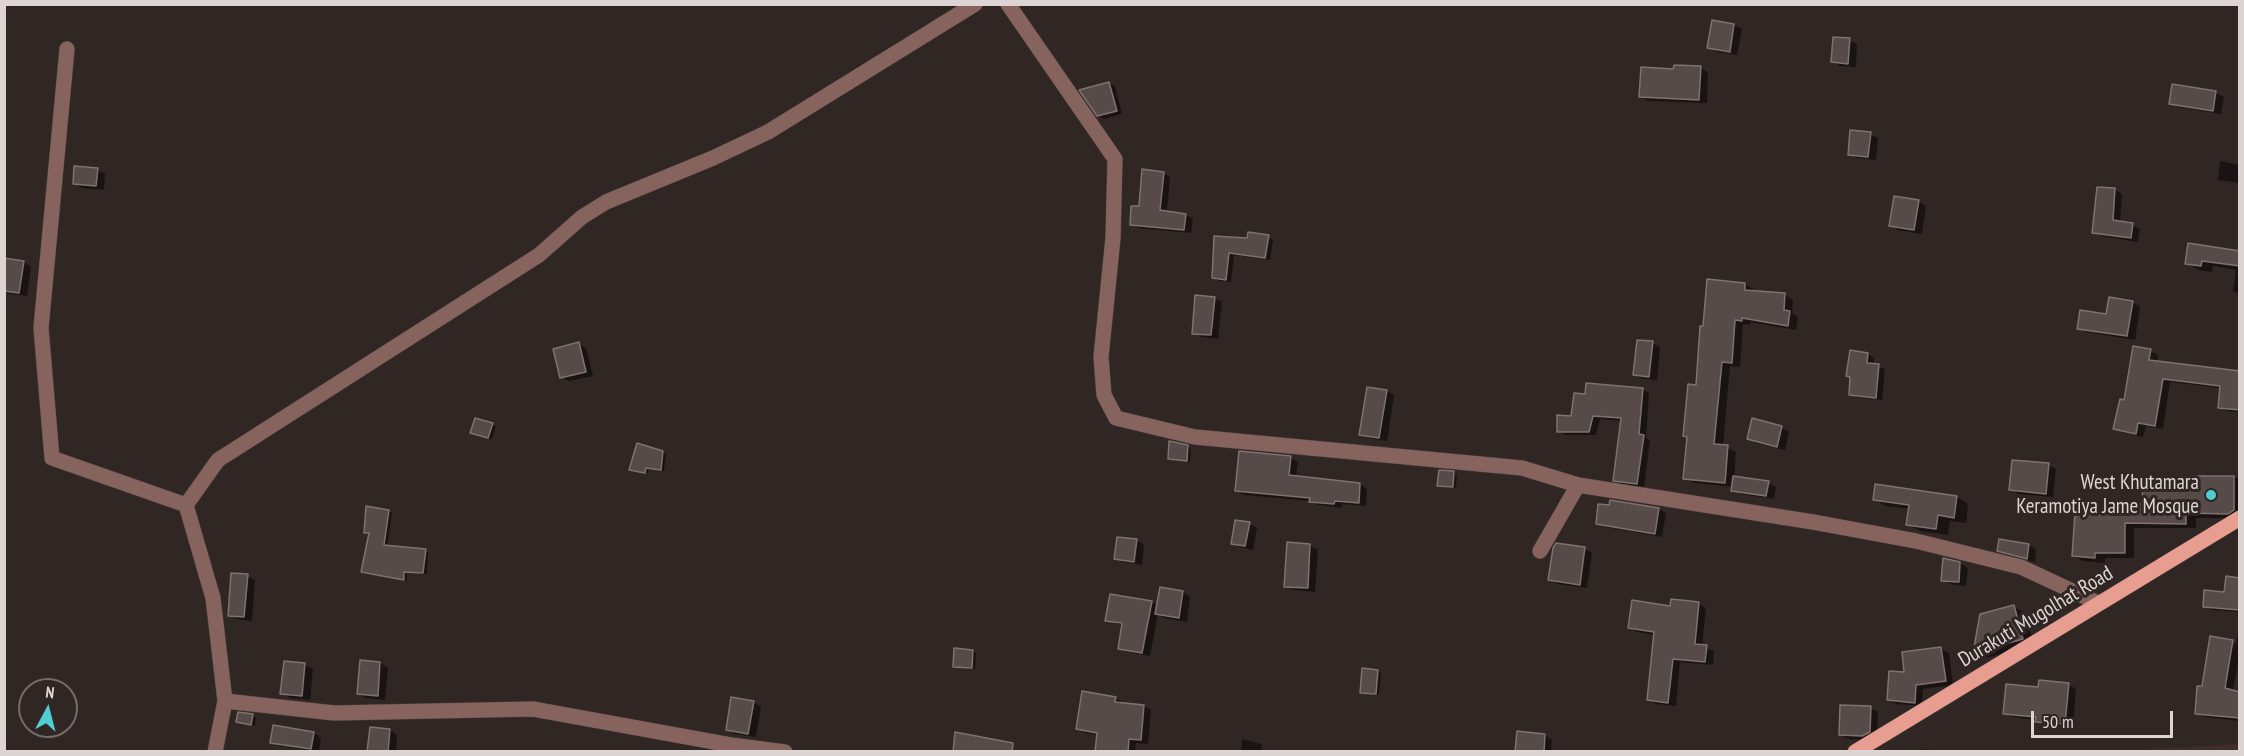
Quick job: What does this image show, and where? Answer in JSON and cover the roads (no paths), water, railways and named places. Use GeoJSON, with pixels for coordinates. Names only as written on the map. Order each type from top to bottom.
{"type":"FeatureCollection","features":[{"type":"Feature","properties":{"kind":"main road","name":"Durakuti Mugolhat Road"},"geometry":{"type":"LineString","coordinates":[[1856,752],[2240,518]]}},
{"type":"Feature","properties":{"kind":"street"},"geometry":{"type":"LineString","coordinates":[[186,505],[218,460],[539,255],[582,217],[598,207],[714,158],[768,132],[975,4]]}},
{"type":"Feature","properties":{"kind":"street"},"geometry":{"type":"LineString","coordinates":[[1008,4],[1115,159],[1113,238],[1101,357],[1104,395],[1116,418],[1195,437],[1522,468],[1578,485],[1813,522],[1916,541],[2021,567],[2098,603]]}},
{"type":"Feature","properties":{"kind":"street"},"geometry":{"type":"LineString","coordinates":[[67,49],[40,328],[52,458],[186,505]]}},
{"type":"Feature","properties":{"kind":"street"},"geometry":{"type":"LineString","coordinates":[[1540,551],[1578,485]]}},
{"type":"Feature","properties":{"kind":"street"},"geometry":{"type":"LineString","coordinates":[[186,505],[213,598],[225,701],[215,752]]}},
{"type":"Feature","properties":{"kind":"street"},"geometry":{"type":"LineString","coordinates":[[225,701],[334,713],[533,709],[731,745],[785,752]]}},
{"type":"Feature","properties":{"kind":"place","name":"West Khutamara Keramotiya Jame Mosque"},"geometry":{"type":"Point","coordinates":[2211,495]}}]}
